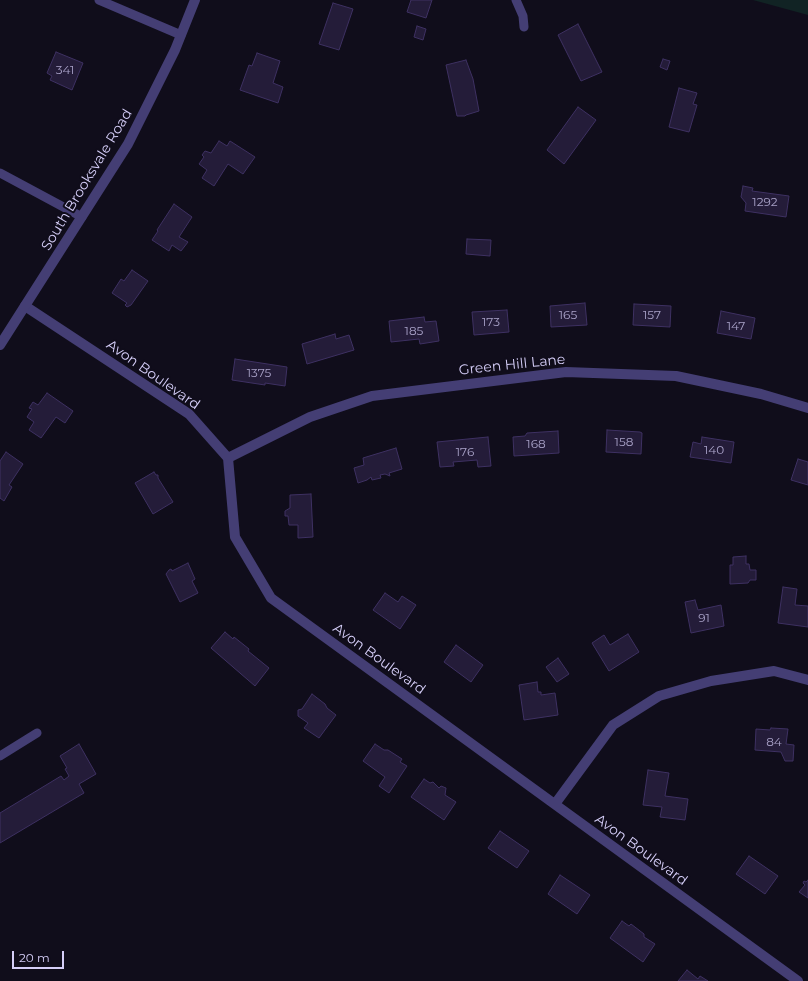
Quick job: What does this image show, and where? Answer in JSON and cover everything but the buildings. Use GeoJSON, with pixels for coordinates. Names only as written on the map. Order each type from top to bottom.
{"type":"FeatureCollection","features":[{"type":"Feature","properties":{"kind":"street","name":"South Brooksvale Road"},"geometry":{"type":"LineString","coordinates":[[0,345],[128,144],[175,50],[195,0]]}},
{"type":"Feature","properties":{"kind":"street","name":"Avon Boulevard"},"geometry":{"type":"LineString","coordinates":[[26,306],[189,414],[228,458],[235,537],[271,598],[798,981]]}},
{"type":"Feature","properties":{"kind":"street","name":"Green Hill Lane"},"geometry":{"type":"LineString","coordinates":[[228,458],[310,417],[372,396],[566,372],[676,376],[761,394],[808,408]]}},
{"type":"Feature","properties":{"kind":"street"},"geometry":{"type":"LineString","coordinates":[[555,804],[613,725],[660,696],[711,681],[774,671],[808,680]]}},
{"type":"Feature","properties":{"kind":"lane"},"geometry":{"type":"LineString","coordinates":[[98,0],[181,35]]}},
{"type":"Feature","properties":{"kind":"lane"},"geometry":{"type":"LineString","coordinates":[[516,0],[523,16],[524,27]]}},
{"type":"Feature","properties":{"kind":"lane"},"geometry":{"type":"LineString","coordinates":[[0,173],[82,218]]}},
{"type":"Feature","properties":{"kind":"lane"},"geometry":{"type":"LineString","coordinates":[[0,756],[37,733]]}},
{"type":"Feature","properties":{"kind":"shaded area"},"geometry":{"type":"Polygon","coordinates":[[[753,0],[808,0],[808,15],[753,0]]]}}]}
